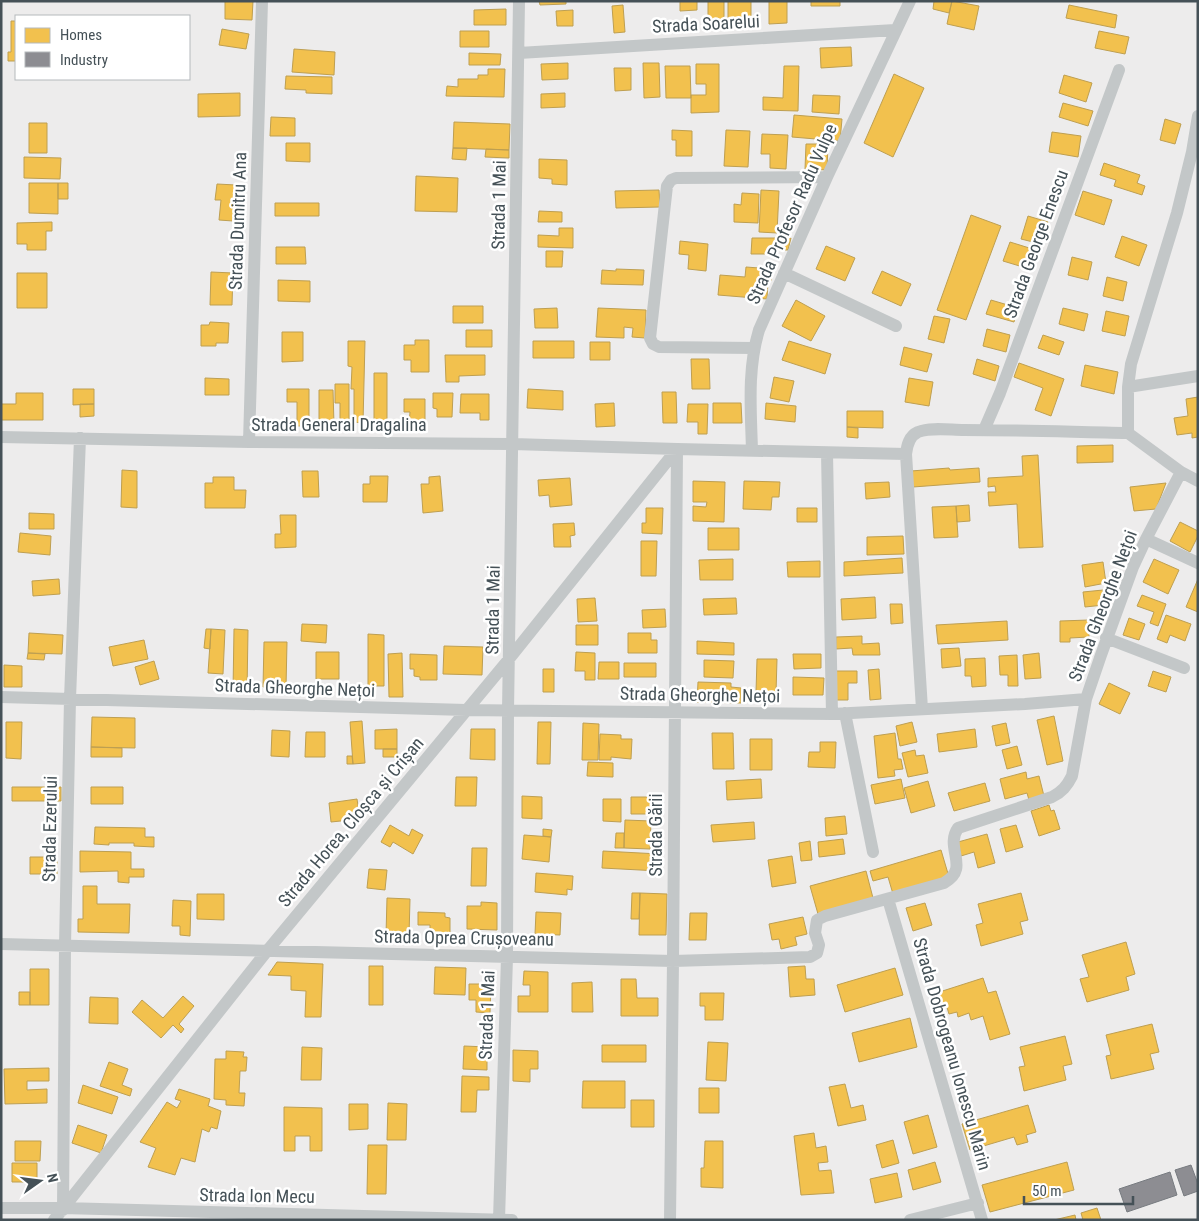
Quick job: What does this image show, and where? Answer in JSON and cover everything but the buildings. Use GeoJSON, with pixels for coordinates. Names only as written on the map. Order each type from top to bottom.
{"type":"FeatureCollection","features":[{"type":"Feature","properties":{"kind":"street","name":"Strada Dumitru Ana"},"geometry":{"type":"LineString","coordinates":[[249,442],[262,1]]}},
{"type":"Feature","properties":{"kind":"street","name":"Strada 1 Mai"},"geometry":{"type":"LineString","coordinates":[[499,1220],[507,957],[508,710],[519,1]]}},
{"type":"Feature","properties":{"kind":"street","name":"Strada Profesor Radu Vulpe"},"geometry":{"type":"LineString","coordinates":[[752,451],[751,370],[753,348],[758,330],[827,177],[910,1]]}},
{"type":"Feature","properties":{"kind":"street","name":"Strada Soarelui"},"geometry":{"type":"LineString","coordinates":[[519,52],[895,30]]}},
{"type":"Feature","properties":{"kind":"street","name":"Strada George Enescu"},"geometry":{"type":"LineString","coordinates":[[984,430],[1000,393],[1119,70]]}},
{"type":"Feature","properties":{"kind":"street"},"geometry":{"type":"LineString","coordinates":[[1128,433],[1128,386],[1131,364],[1177,213],[1192,152],[1198,116]]}},
{"type":"Feature","properties":{"kind":"street"},"geometry":{"type":"LineString","coordinates":[[753,348],[659,347],[653,344],[650,338],[668,186],[671,180],[676,178],[827,177]]}},
{"type":"Feature","properties":{"kind":"street"},"geometry":{"type":"LineString","coordinates":[[784,273],[896,326]]}},
{"type":"Feature","properties":{"kind":"street"},"geometry":{"type":"LineString","coordinates":[[1128,386],[1198,376]]}},
{"type":"Feature","properties":{"kind":"street"},"geometry":{"type":"LineString","coordinates":[[922,709],[906,454],[907,444],[918,432],[927,430],[984,430],[1128,433],[1181,472],[1198,481]]}},
{"type":"Feature","properties":{"kind":"street","name":"Strada General Dragalina"},"geometry":{"type":"LineString","coordinates":[[1,437],[249,442],[513,444],[677,449]]}},
{"type":"Feature","properties":{"kind":"street","name":"Strada Ezerului"},"geometry":{"type":"LineString","coordinates":[[63,1214],[65,946],[70,699],[80,438]]}},
{"type":"Feature","properties":{"kind":"street"},"geometry":{"type":"LineString","coordinates":[[677,449],[906,454]]}},
{"type":"Feature","properties":{"kind":"street","name":"Strada Horea, Cloșca și Crișan"},"geometry":{"type":"LineString","coordinates":[[54,1220],[63,1214],[267,951],[509,659],[677,449]]}},
{"type":"Feature","properties":{"kind":"street","name":"Strada Gării"},"geometry":{"type":"LineString","coordinates":[[670,1220],[677,449]]}},
{"type":"Feature","properties":{"kind":"street"},"geometry":{"type":"LineString","coordinates":[[828,453],[839,714],[873,852]]}},
{"type":"Feature","properties":{"kind":"street","name":"Strada Gheorghe Nețoi"},"geometry":{"type":"LineString","coordinates":[[1,697],[466,710],[839,714],[1086,699],[1106,638],[1146,539],[1181,472]]}},
{"type":"Feature","properties":{"kind":"street"},"geometry":{"type":"LineString","coordinates":[[1146,539],[1198,563]]}},
{"type":"Feature","properties":{"kind":"street"},"geometry":{"type":"LineString","coordinates":[[1106,638],[1184,668]]}},
{"type":"Feature","properties":{"kind":"street"},"geometry":{"type":"LineString","coordinates":[[888,899],[952,878],[957,871],[957,858],[953,842],[954,834],[958,828],[1060,793],[1072,776],[1086,699]]}},
{"type":"Feature","properties":{"kind":"street","name":"Strada Oprea Crușoveanu"},"geometry":{"type":"LineString","coordinates":[[1,944],[673,961],[810,957],[817,952],[819,945],[815,933],[816,920],[888,899]]}},
{"type":"Feature","properties":{"kind":"street","name":"Strada Dobrogeanu Ionescu Marin"},"geometry":{"type":"LineString","coordinates":[[888,899],[982,1220]]}},
{"type":"Feature","properties":{"kind":"street"},"geometry":{"type":"LineString","coordinates":[[910,1220],[978,1203]]}},
{"type":"Feature","properties":{"kind":"street","name":"Strada Ion Mecu"},"geometry":{"type":"LineString","coordinates":[[1,1208],[63,1214],[512,1220]]}}]}
